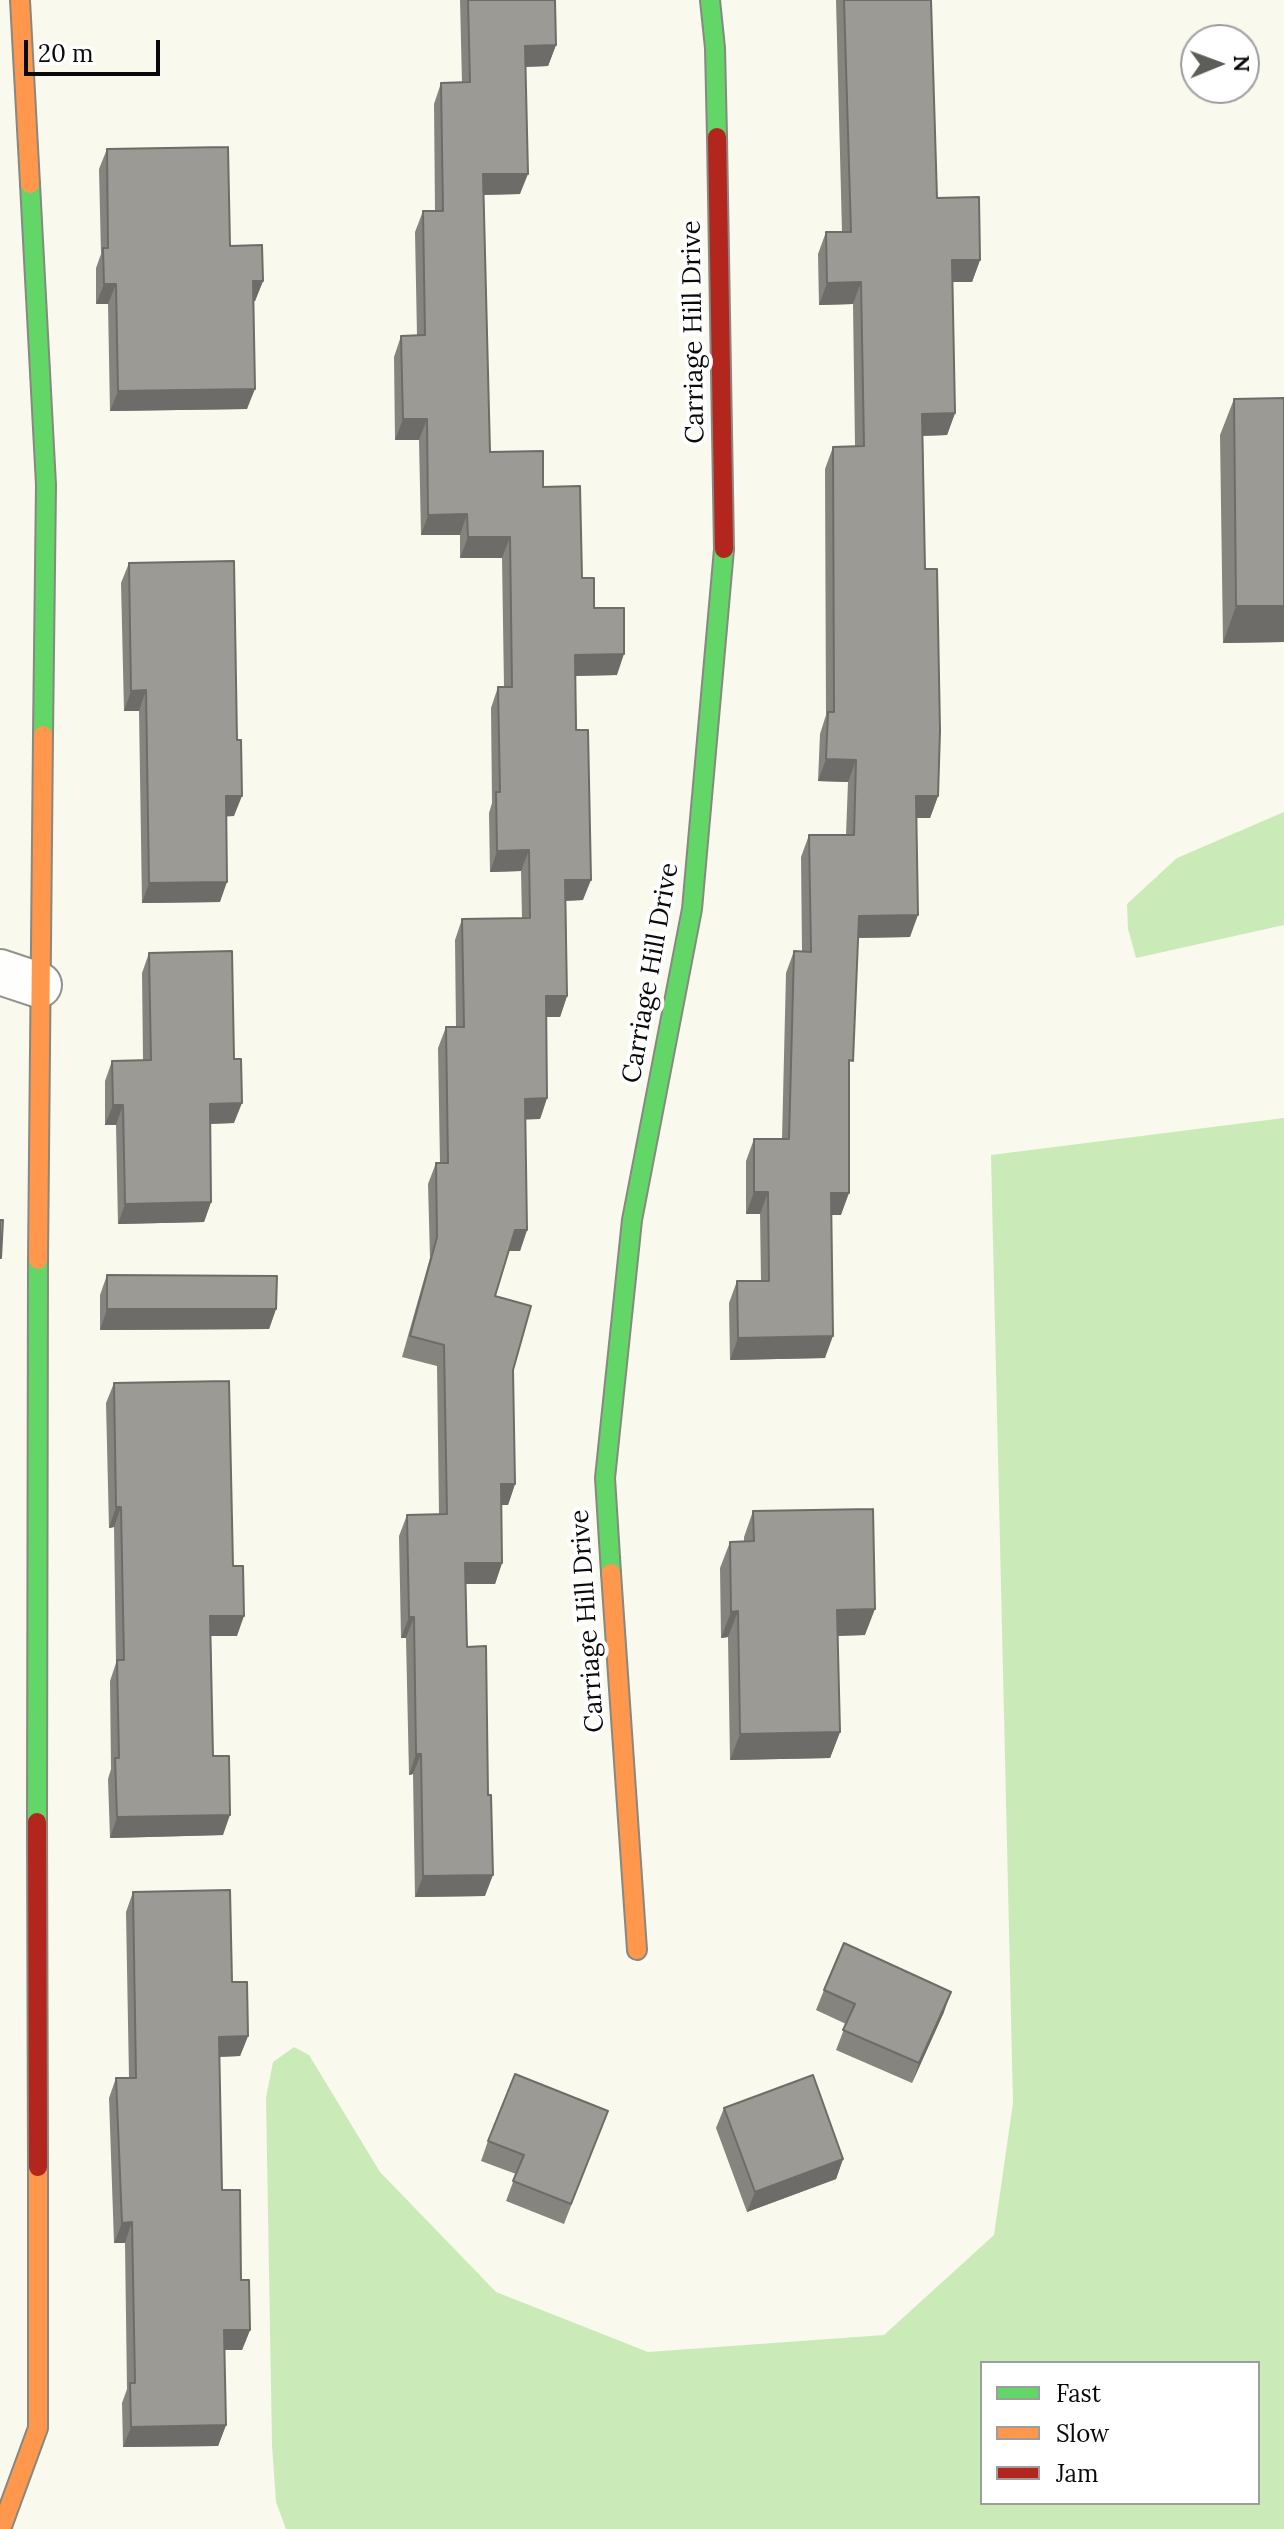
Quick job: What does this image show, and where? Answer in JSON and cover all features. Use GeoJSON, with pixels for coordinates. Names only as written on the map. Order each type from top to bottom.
{"type":"FeatureCollection","features":[{"type":"Feature","properties":{"kind":"street"},"geometry":{"type":"LineString","coordinates":[[1,2529],[38,2428],[37,1575],[20,978],[46,485],[20,0]]}},
{"type":"Feature","properties":{"kind":"street","name":"Carriage Hill Drive"},"geometry":{"type":"LineString","coordinates":[[637,1950],[605,1478],[632,1220],[692,909],[724,559],[715,48],[710,0]]}},
{"type":"Feature","properties":{"kind":"green space"},"geometry":{"type":"Polygon","coordinates":[[[1284,812],[1284,925],[1136,958],[1128,929],[1127,904],[1177,858],[1284,812]]]}},
{"type":"Feature","properties":{"kind":"green space"},"geometry":{"type":"Polygon","coordinates":[[[1284,1118],[1284,2529],[286,2529],[276,2502],[272,2445],[266,2098],[273,2062],[294,2047],[309,2055],[380,2172],[496,2292],[648,2352],[884,2335],[994,2235],[1013,2103],[991,1155],[1284,1118]]]}},
{"type":"Feature","properties":{"kind":"building"},"geometry":{"type":"Polygon","coordinates":[[[468,0],[555,0],[556,45],[525,46],[528,174],[483,174],[490,452],[543,451],[543,487],[580,486],[582,578],[594,578],[594,608],[624,608],[624,654],[575,655],[576,730],[588,730],[591,880],[565,880],[567,996],[546,996],[547,1098],[525,1099],[527,1230],[515,1230],[495,1296],[531,1306],[513,1370],[515,1484],[501,1484],[502,1563],[465,1563],[467,1647],[486,1646],[488,1795],[491,1795],[493,1875],[423,1876],[421,1754],[416,1754],[414,1617],[409,1617],[407,1515],[447,1514],[444,1345],[410,1336],[437,1237],[436,1163],[448,1163],[446,1027],[464,1027],[462,919],[530,918],[529,850],[497,851],[496,792],[500,792],[498,687],[512,687],[510,537],[468,537],[467,514],[428,515],[427,419],[403,419],[401,336],[425,335],[423,211],[443,211],[441,83],[470,82],[468,0]]]}},
{"type":"Feature","properties":{"kind":"building"},"geometry":{"type":"Polygon","coordinates":[[[844,0],[931,0],[937,198],[979,197],[980,260],[952,260],[955,413],[922,414],[925,569],[937,569],[938,796],[916,796],[918,915],[859,916],[853,1061],[849,1060],[849,1193],[831,1193],[833,1336],[738,1338],[737,1281],[769,1281],[768,1192],[754,1192],[754,1139],[789,1139],[794,951],[811,952],[809,835],[854,835],[856,760],[826,759],[828,712],[834,712],[833,447],[864,446],[861,282],[827,283],[826,232],[851,232],[844,0]]]}},
{"type":"Feature","properties":{"kind":"building"},"geometry":{"type":"Polygon","coordinates":[[[228,147],[230,246],[262,245],[263,281],[253,281],[255,389],[118,391],[116,284],[104,284],[103,248],[108,248],[107,149],[228,147]]]}},
{"type":"Feature","properties":{"kind":"building"},"geometry":{"type":"Polygon","coordinates":[[[1284,398],[1284,606],[1236,606],[1234,399],[1284,398]]]}},
{"type":"Feature","properties":{"kind":"building"},"geometry":{"type":"Polygon","coordinates":[[[234,561],[237,740],[241,740],[242,796],[226,796],[227,882],[149,883],[146,690],[131,691],[129,563],[234,561]]]}},
{"type":"Feature","properties":{"kind":"building"},"geometry":{"type":"Polygon","coordinates":[[[232,951],[234,1059],[241,1059],[242,1103],[210,1104],[211,1202],[125,1204],[123,1105],[113,1105],[112,1061],[151,1060],[149,953],[232,951]]]}},
{"type":"Feature","properties":{"kind":"building"},"geometry":{"type":"Polygon","coordinates":[[[0,1220],[3,1220],[1,1258],[0,1258],[0,1220]]]}},
{"type":"Feature","properties":{"kind":"building"},"geometry":{"type":"Polygon","coordinates":[[[107,1275],[277,1276],[276,1309],[107,1309],[107,1275]]]}},
{"type":"Feature","properties":{"kind":"building"},"geometry":{"type":"Polygon","coordinates":[[[229,1381],[233,1566],[243,1566],[244,1616],[210,1616],[213,1756],[229,1756],[230,1815],[117,1817],[117,1660],[124,1660],[121,1507],[116,1507],[114,1383],[229,1381]]]}},
{"type":"Feature","properties":{"kind":"building"},"geometry":{"type":"Polygon","coordinates":[[[873,1509],[875,1609],[837,1610],[840,1732],[740,1734],[738,1611],[731,1612],[730,1542],[754,1541],[753,1511],[873,1509]]]}},
{"type":"Feature","properties":{"kind":"building"},"geometry":{"type":"Polygon","coordinates":[[[230,1890],[232,1982],[247,1982],[248,2036],[219,2037],[222,2190],[240,2190],[241,2280],[249,2280],[250,2330],[224,2330],[226,2425],[131,2427],[130,2383],[135,2383],[132,2222],[122,2223],[116,2078],[136,2078],[133,1892],[230,1890]]]}},
{"type":"Feature","properties":{"kind":"building"},"geometry":{"type":"Polygon","coordinates":[[[844,1943],[951,1992],[919,2063],[843,2030],[855,2004],[824,1990],[844,1943]]]}},
{"type":"Feature","properties":{"kind":"building"},"geometry":{"type":"Polygon","coordinates":[[[515,2074],[608,2111],[571,2204],[513,2181],[524,2155],[488,2141],[515,2074]]]}},
{"type":"Feature","properties":{"kind":"building"},"geometry":{"type":"Polygon","coordinates":[[[813,2075],[843,2159],[755,2192],[724,2108],[813,2075]]]}},
{"type":"Feature","properties":{"kind":"traffic: fast"},"geometry":{"type":"LineString","coordinates":[[710,0],[715,48],[717,137]]}},
{"type":"Feature","properties":{"kind":"traffic: fast"},"geometry":{"type":"LineString","coordinates":[[30,184],[46,485],[43,735]]}},
{"type":"Feature","properties":{"kind":"traffic: fast"},"geometry":{"type":"LineString","coordinates":[[611,1573],[605,1478],[632,1220],[692,909],[724,549]]}},
{"type":"Feature","properties":{"kind":"traffic: fast"},"geometry":{"type":"LineString","coordinates":[[37,1822],[38,1260]]}},
{"type":"Feature","properties":{"kind":"traffic: slow"},"geometry":{"type":"LineString","coordinates":[[20,0],[30,184]]}},
{"type":"Feature","properties":{"kind":"traffic: slow"},"geometry":{"type":"LineString","coordinates":[[38,1260],[43,735]]}},
{"type":"Feature","properties":{"kind":"traffic: slow"},"geometry":{"type":"LineString","coordinates":[[611,1573],[637,1950]]}},
{"type":"Feature","properties":{"kind":"traffic: slow"},"geometry":{"type":"LineString","coordinates":[[1,2529],[38,2428],[38,2167]]}},
{"type":"Feature","properties":{"kind":"traffic: jam"},"geometry":{"type":"LineString","coordinates":[[717,137],[724,549]]}},
{"type":"Feature","properties":{"kind":"traffic: jam"},"geometry":{"type":"LineString","coordinates":[[37,1822],[38,2167]]}}]}
